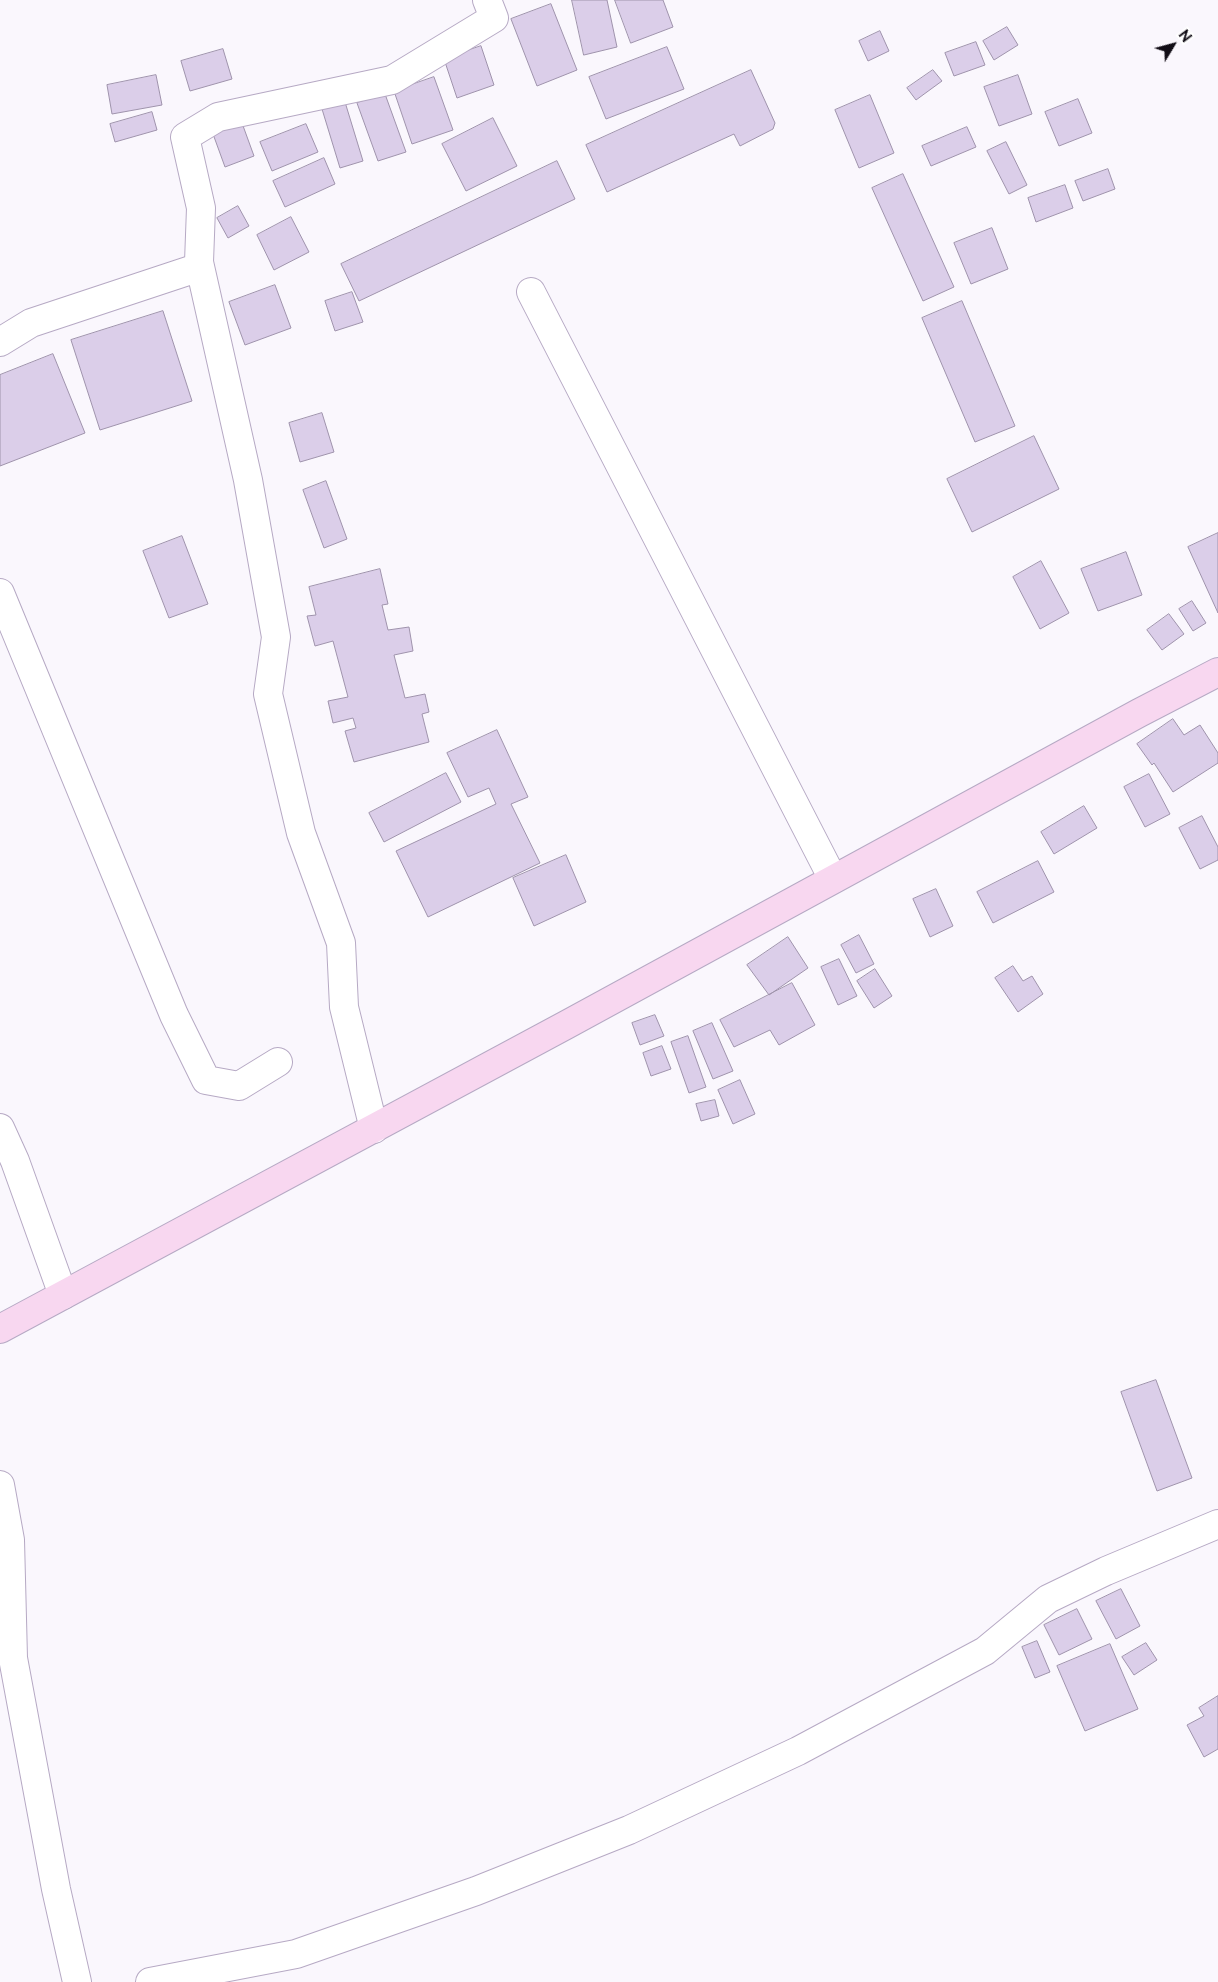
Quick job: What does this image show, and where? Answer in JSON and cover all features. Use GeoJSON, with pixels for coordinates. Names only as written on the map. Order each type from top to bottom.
{"type":"FeatureCollection","features":[{"type":"Feature","properties":{"kind":"main road"},"geometry":{"type":"LineString","coordinates":[[0,1329],[374,1129],[1139,713],[1218,672]]}},
{"type":"Feature","properties":{"kind":"street"},"geometry":{"type":"LineString","coordinates":[[374,1129],[344,1007],[341,943],[301,833],[268,694],[276,636],[248,480],[200,267],[201,208],[185,136],[218,117],[392,80],[494,18],[487,0]]}},
{"type":"Feature","properties":{"kind":"street"},"geometry":{"type":"LineString","coordinates":[[0,342],[31,323],[200,267]]}},
{"type":"Feature","properties":{"kind":"street"},"geometry":{"type":"LineString","coordinates":[[531,292],[833,880]]}},
{"type":"Feature","properties":{"kind":"street"},"geometry":{"type":"LineString","coordinates":[[0,593],[174,1015],[206,1080],[239,1086],[278,1062]]}},
{"type":"Feature","properties":{"kind":"street"},"geometry":{"type":"LineString","coordinates":[[0,1128],[15,1161],[63,1295]]}},
{"type":"Feature","properties":{"kind":"street"},"geometry":{"type":"LineString","coordinates":[[0,1484],[10,1540],[13,1658],[56,1889],[77,1982]]}},
{"type":"Feature","properties":{"kind":"street"},"geometry":{"type":"LineString","coordinates":[[150,1982],[296,1954],[476,1890],[629,1830],[798,1751],[985,1651],[1048,1599],[1106,1571],[1218,1524]]}},
{"type":"Feature","properties":{"kind":"building"},"geometry":{"type":"Polygon","coordinates":[[[572,0],[607,0],[617,47],[584,55],[572,0]]]}},
{"type":"Feature","properties":{"kind":"building"},"geometry":{"type":"Polygon","coordinates":[[[615,0],[663,0],[673,27],[631,43],[615,0]]]}},
{"type":"Feature","properties":{"kind":"building"},"geometry":{"type":"Polygon","coordinates":[[[551,4],[577,70],[537,86],[511,19],[551,4]]]}},
{"type":"Feature","properties":{"kind":"building"},"geometry":{"type":"Polygon","coordinates":[[[1007,27],[1018,45],[994,60],[983,41],[1007,27]]]}},
{"type":"Feature","properties":{"kind":"building"},"geometry":{"type":"Polygon","coordinates":[[[880,31],[889,51],[868,61],[859,41],[880,31]]]}},
{"type":"Feature","properties":{"kind":"building"},"geometry":{"type":"Polygon","coordinates":[[[976,42],[985,65],[954,76],[945,53],[976,42]]]}},
{"type":"Feature","properties":{"kind":"building"},"geometry":{"type":"Polygon","coordinates":[[[481,46],[494,85],[457,98],[444,59],[481,46]]]}},
{"type":"Feature","properties":{"kind":"building"},"geometry":{"type":"Polygon","coordinates":[[[667,47],[684,89],[606,119],[589,77],[667,47]]]}},
{"type":"Feature","properties":{"kind":"building"},"geometry":{"type":"Polygon","coordinates":[[[223,49],[232,79],[190,91],[181,61],[223,49]]]}},
{"type":"Feature","properties":{"kind":"building"},"geometry":{"type":"Polygon","coordinates":[[[751,70],[775,123],[773,129],[740,146],[734,134],[607,192],[586,145],[751,70]]]}},
{"type":"Feature","properties":{"kind":"building"},"geometry":{"type":"Polygon","coordinates":[[[933,70],[942,81],[916,100],[907,88],[933,70]]]}},
{"type":"Feature","properties":{"kind":"building"},"geometry":{"type":"Polygon","coordinates":[[[156,75],[162,105],[112,114],[107,85],[156,75]]]}},
{"type":"Feature","properties":{"kind":"building"},"geometry":{"type":"Polygon","coordinates":[[[1018,75],[1032,114],[999,126],[984,87],[1018,75]]]}},
{"type":"Feature","properties":{"kind":"building"},"geometry":{"type":"Polygon","coordinates":[[[434,77],[453,130],[412,144],[394,91],[434,77]]]}},
{"type":"Feature","properties":{"kind":"building"},"geometry":{"type":"Polygon","coordinates":[[[385,94],[406,152],[378,161],[357,103],[385,94]]]}},
{"type":"Feature","properties":{"kind":"building"},"geometry":{"type":"Polygon","coordinates":[[[870,95],[894,153],[859,168],[835,110],[870,95]]]}},
{"type":"Feature","properties":{"kind":"building"},"geometry":{"type":"Polygon","coordinates":[[[1078,99],[1092,133],[1059,146],[1045,112],[1078,99]]]}},
{"type":"Feature","properties":{"kind":"building"},"geometry":{"type":"Polygon","coordinates":[[[345,102],[363,161],[340,168],[322,109],[345,102]]]}},
{"type":"Feature","properties":{"kind":"building"},"geometry":{"type":"Polygon","coordinates":[[[152,112],[157,130],[115,142],[110,124],[152,112]]]}},
{"type":"Feature","properties":{"kind":"building"},"geometry":{"type":"Polygon","coordinates":[[[493,118],[517,166],[466,191],[442,144],[493,118]]]}},
{"type":"Feature","properties":{"kind":"building"},"geometry":{"type":"Polygon","coordinates":[[[242,123],[254,156],[225,167],[213,134],[242,123]]]}},
{"type":"Feature","properties":{"kind":"building"},"geometry":{"type":"Polygon","coordinates":[[[306,124],[318,152],[272,171],[260,142],[306,124]]]}},
{"type":"Feature","properties":{"kind":"building"},"geometry":{"type":"Polygon","coordinates":[[[967,127],[976,147],[931,166],[922,146],[967,127]]]}},
{"type":"Feature","properties":{"kind":"building"},"geometry":{"type":"Polygon","coordinates":[[[1006,142],[1027,185],[1009,194],[987,151],[1006,142]]]}},
{"type":"Feature","properties":{"kind":"building"},"geometry":{"type":"Polygon","coordinates":[[[324,158],[335,184],[285,207],[273,181],[324,158]]]}},
{"type":"Feature","properties":{"kind":"building"},"geometry":{"type":"Polygon","coordinates":[[[557,161],[575,199],[359,301],[341,264],[557,161]]]}},
{"type":"Feature","properties":{"kind":"building"},"geometry":{"type":"Polygon","coordinates":[[[1108,169],[1115,189],[1083,201],[1075,181],[1108,169]]]}},
{"type":"Feature","properties":{"kind":"building"},"geometry":{"type":"Polygon","coordinates":[[[903,174],[954,287],[923,301],[872,188],[903,174]]]}},
{"type":"Feature","properties":{"kind":"building"},"geometry":{"type":"Polygon","coordinates":[[[1065,185],[1073,208],[1036,222],[1028,198],[1065,185]]]}},
{"type":"Feature","properties":{"kind":"building"},"geometry":{"type":"Polygon","coordinates":[[[238,206],[249,226],[228,238],[217,218],[238,206]]]}},
{"type":"Feature","properties":{"kind":"building"},"geometry":{"type":"Polygon","coordinates":[[[291,217],[309,252],[274,270],[257,235],[291,217]]]}},
{"type":"Feature","properties":{"kind":"building"},"geometry":{"type":"Polygon","coordinates":[[[992,228],[1008,269],[971,284],[954,243],[992,228]]]}},
{"type":"Feature","properties":{"kind":"building"},"geometry":{"type":"Polygon","coordinates":[[[275,285],[291,328],[245,345],[229,302],[275,285]]]}},
{"type":"Feature","properties":{"kind":"building"},"geometry":{"type":"Polygon","coordinates":[[[352,292],[363,322],[335,331],[325,301],[352,292]]]}},
{"type":"Feature","properties":{"kind":"building"},"geometry":{"type":"Polygon","coordinates":[[[962,301],[1015,426],[975,442],[922,318],[962,301]]]}},
{"type":"Feature","properties":{"kind":"building"},"geometry":{"type":"Polygon","coordinates":[[[163,311],[192,401],[100,430],[71,340],[163,311]]]}},
{"type":"Feature","properties":{"kind":"building"},"geometry":{"type":"Polygon","coordinates":[[[53,354],[85,433],[0,466],[0,375],[53,354]]]}},
{"type":"Feature","properties":{"kind":"building"},"geometry":{"type":"Polygon","coordinates":[[[322,413],[334,452],[300,462],[289,423],[322,413]]]}},
{"type":"Feature","properties":{"kind":"building"},"geometry":{"type":"Polygon","coordinates":[[[1034,436],[1059,489],[972,532],[947,479],[1034,436]]]}},
{"type":"Feature","properties":{"kind":"building"},"geometry":{"type":"Polygon","coordinates":[[[326,481],[347,539],[324,548],[303,490],[326,481]]]}},
{"type":"Feature","properties":{"kind":"building"},"geometry":{"type":"Polygon","coordinates":[[[1218,533],[1218,613],[1188,547],[1218,533]]]}},
{"type":"Feature","properties":{"kind":"building"},"geometry":{"type":"Polygon","coordinates":[[[182,536],[208,604],[169,618],[143,551],[182,536]]]}},
{"type":"Feature","properties":{"kind":"building"},"geometry":{"type":"Polygon","coordinates":[[[1126,552],[1142,595],[1098,611],[1081,569],[1126,552]]]}},
{"type":"Feature","properties":{"kind":"building"},"geometry":{"type":"Polygon","coordinates":[[[1041,561],[1069,613],[1040,629],[1013,577],[1041,561]]]}},
{"type":"Feature","properties":{"kind":"building"},"geometry":{"type":"Polygon","coordinates":[[[380,569],[388,604],[382,605],[388,630],[409,627],[413,651],[394,655],[405,698],[425,694],[429,712],[422,714],[429,742],[354,762],[345,731],[356,728],[353,718],[333,723],[328,701],[348,697],[333,641],[315,646],[307,616],[316,615],[309,587],[380,569]]]}},
{"type":"Feature","properties":{"kind":"building"},"geometry":{"type":"Polygon","coordinates":[[[1192,601],[1206,623],[1193,631],[1179,609],[1192,601]]]}},
{"type":"Feature","properties":{"kind":"building"},"geometry":{"type":"Polygon","coordinates":[[[1169,614],[1184,634],[1162,650],[1147,630],[1169,614]]]}},
{"type":"Feature","properties":{"kind":"building"},"geometry":{"type":"Polygon","coordinates":[[[1173,719],[1184,735],[1200,725],[1218,753],[1218,763],[1173,792],[1154,763],[1152,765],[1137,744],[1173,719]]]}},
{"type":"Feature","properties":{"kind":"building"},"geometry":{"type":"Polygon","coordinates":[[[497,730],[528,797],[511,804],[540,863],[428,917],[396,851],[496,804],[489,788],[468,797],[447,753],[497,730]]]}},
{"type":"Feature","properties":{"kind":"building"},"geometry":{"type":"Polygon","coordinates":[[[446,773],[461,802],[384,842],[369,813],[446,773]]]}},
{"type":"Feature","properties":{"kind":"building"},"geometry":{"type":"Polygon","coordinates":[[[1149,774],[1170,814],[1145,827],[1124,787],[1149,774]]]}},
{"type":"Feature","properties":{"kind":"building"},"geometry":{"type":"Polygon","coordinates":[[[1084,806],[1097,828],[1054,854],[1041,832],[1084,806]]]}},
{"type":"Feature","properties":{"kind":"building"},"geometry":{"type":"Polygon","coordinates":[[[1202,816],[1218,847],[1218,860],[1200,869],[1179,828],[1202,816]]]}},
{"type":"Feature","properties":{"kind":"building"},"geometry":{"type":"Polygon","coordinates":[[[566,855],[586,902],[534,926],[513,878],[566,855]]]}},
{"type":"Feature","properties":{"kind":"building"},"geometry":{"type":"Polygon","coordinates":[[[1038,861],[1054,892],[993,923],[977,892],[1038,861]]]}},
{"type":"Feature","properties":{"kind":"building"},"geometry":{"type":"Polygon","coordinates":[[[936,889],[953,926],[930,937],[913,899],[936,889]]]}},
{"type":"Feature","properties":{"kind":"building"},"geometry":{"type":"Polygon","coordinates":[[[859,935],[874,964],[856,973],[841,945],[859,935]]]}},
{"type":"Feature","properties":{"kind":"building"},"geometry":{"type":"Polygon","coordinates":[[[788,937],[808,968],[769,995],[747,965],[788,937]]]}},
{"type":"Feature","properties":{"kind":"building"},"geometry":{"type":"Polygon","coordinates":[[[839,959],[857,996],[838,1005],[821,967],[839,959]]]}},
{"type":"Feature","properties":{"kind":"building"},"geometry":{"type":"Polygon","coordinates":[[[1013,966],[1023,981],[1032,976],[1043,994],[1018,1012],[995,978],[1013,966]]]}},
{"type":"Feature","properties":{"kind":"building"},"geometry":{"type":"Polygon","coordinates":[[[875,969],[892,996],[874,1008],[857,981],[875,969]]]}},
{"type":"Feature","properties":{"kind":"building"},"geometry":{"type":"Polygon","coordinates":[[[792,983],[815,1025],[779,1045],[770,1030],[734,1047],[720,1020],[792,983]]]}},
{"type":"Feature","properties":{"kind":"building"},"geometry":{"type":"Polygon","coordinates":[[[655,1015],[664,1036],[640,1045],[632,1023],[655,1015]]]}},
{"type":"Feature","properties":{"kind":"building"},"geometry":{"type":"Polygon","coordinates":[[[712,1023],[733,1071],[713,1079],[693,1031],[712,1023]]]}},
{"type":"Feature","properties":{"kind":"building"},"geometry":{"type":"Polygon","coordinates":[[[688,1036],[706,1087],[689,1093],[671,1042],[688,1036]]]}},
{"type":"Feature","properties":{"kind":"building"},"geometry":{"type":"Polygon","coordinates":[[[662,1046],[671,1069],[651,1076],[643,1053],[662,1046]]]}},
{"type":"Feature","properties":{"kind":"building"},"geometry":{"type":"Polygon","coordinates":[[[740,1080],[755,1114],[733,1124],[718,1090],[740,1080]]]}},
{"type":"Feature","properties":{"kind":"building"},"geometry":{"type":"Polygon","coordinates":[[[715,1100],[719,1116],[701,1121],[696,1104],[715,1100]]]}},
{"type":"Feature","properties":{"kind":"building"},"geometry":{"type":"Polygon","coordinates":[[[1156,1380],[1192,1478],[1157,1491],[1121,1392],[1156,1380]]]}},
{"type":"Feature","properties":{"kind":"building"},"geometry":{"type":"Polygon","coordinates":[[[1121,1589],[1140,1626],[1116,1639],[1096,1601],[1121,1589]]]}},
{"type":"Feature","properties":{"kind":"building"},"geometry":{"type":"Polygon","coordinates":[[[1077,1609],[1092,1639],[1059,1655],[1044,1625],[1077,1609]]]}},
{"type":"Feature","properties":{"kind":"building"},"geometry":{"type":"Polygon","coordinates":[[[1037,1641],[1050,1672],[1035,1678],[1022,1647],[1037,1641]]]}},
{"type":"Feature","properties":{"kind":"building"},"geometry":{"type":"Polygon","coordinates":[[[1146,1643],[1157,1660],[1134,1675],[1122,1657],[1146,1643]]]}},
{"type":"Feature","properties":{"kind":"building"},"geometry":{"type":"Polygon","coordinates":[[[1110,1644],[1138,1709],[1085,1731],[1057,1666],[1110,1644]]]}},
{"type":"Feature","properties":{"kind":"building"},"geometry":{"type":"Polygon","coordinates":[[[1218,1696],[1218,1749],[1204,1757],[1187,1725],[1204,1716],[1199,1708],[1218,1696]]]}}]}
